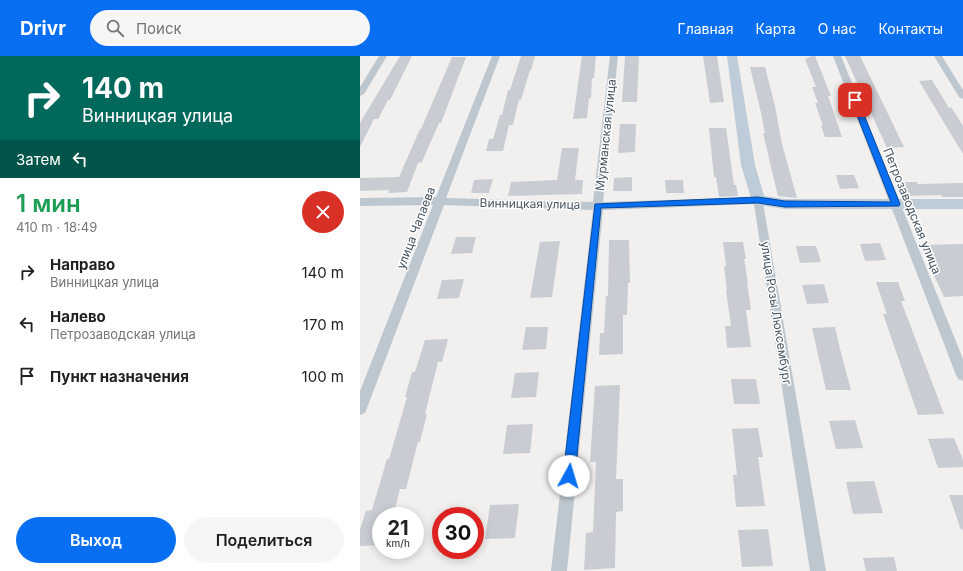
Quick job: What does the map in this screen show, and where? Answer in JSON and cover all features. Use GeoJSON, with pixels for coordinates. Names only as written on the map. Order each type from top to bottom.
{"type":"FeatureCollection","features":[{"type":"Feature","properties":{"kind":"main road","name":"улица Розы Люксембург"},"geometry":{"type":"LineString","coordinates":[[732,56],[748,165],[758,200]]}},
{"type":"Feature","properties":{"kind":"main road","name":"Винницкая улица"},"geometry":{"type":"LineString","coordinates":[[758,200],[785,204],[963,204]]}},
{"type":"Feature","properties":{"kind":"street"},"geometry":{"type":"LineString","coordinates":[[360,94],[383,56]]}},
{"type":"Feature","properties":{"kind":"street","name":"улица Чапаева"},"geometry":{"type":"LineString","coordinates":[[360,408],[496,56]]}},
{"type":"Feature","properties":{"kind":"street","name":"Мурманская улица"},"geometry":{"type":"LineString","coordinates":[[559,571],[614,56]]}},
{"type":"Feature","properties":{"kind":"street","name":"Петрозаводская улица"},"geometry":{"type":"LineString","coordinates":[[837,56],[963,375]]}},
{"type":"Feature","properties":{"kind":"street"},"geometry":{"type":"LineString","coordinates":[[938,56],[963,98]]}},
{"type":"Feature","properties":{"kind":"street","name":"Винницкая улица"},"geometry":{"type":"LineString","coordinates":[[360,202],[440,202],[598,206],[758,200]]}},
{"type":"Feature","properties":{"kind":"street","name":"улица Розы Люксембург"},"geometry":{"type":"LineString","coordinates":[[758,200],[818,571]]}},
{"type":"Feature","properties":{"kind":"building"},"geometry":{"type":"Polygon","coordinates":[[[400,56],[412,56],[390,100],[388,100],[378,119],[374,119],[360,147],[360,123],[400,56]]]}},
{"type":"Feature","properties":{"kind":"building"},"geometry":{"type":"Polygon","coordinates":[[[521,56],[535,56],[521,100],[519,100],[513,125],[509,125],[503,151],[486,151],[489,139],[493,139],[500,115],[502,115],[508,90],[510,90],[521,56]]]}},
{"type":"Feature","properties":{"kind":"building"},"geometry":{"type":"Polygon","coordinates":[[[582,56],[596,56],[594,78],[592,78],[591,98],[589,98],[587,118],[573,119],[582,56]]]}},
{"type":"Feature","properties":{"kind":"building"},"geometry":{"type":"Polygon","coordinates":[[[625,56],[639,56],[637,102],[622,102],[625,56]]]}},
{"type":"Feature","properties":{"kind":"building"},"geometry":{"type":"Polygon","coordinates":[[[703,56],[717,56],[724,102],[710,103],[703,56]]]}},
{"type":"Feature","properties":{"kind":"building"},"geometry":{"type":"Polygon","coordinates":[[[815,56],[831,96],[828,96],[842,137],[825,137],[815,103],[818,103],[812,87],[816,87],[805,59],[815,56]]]}},
{"type":"Feature","properties":{"kind":"building"},"geometry":{"type":"Polygon","coordinates":[[[845,56],[860,56],[904,147],[887,148],[845,56]]]}},
{"type":"Feature","properties":{"kind":"building"},"geometry":{"type":"Polygon","coordinates":[[[452,57],[466,57],[441,123],[439,123],[422,162],[418,163],[407,192],[388,193],[389,190],[360,191],[360,178],[399,177],[452,57]]]}},
{"type":"Feature","properties":{"kind":"building"},"geometry":{"type":"Polygon","coordinates":[[[750,67],[765,67],[775,106],[782,144],[797,198],[778,196],[763,133],[765,133],[750,67]]]}},
{"type":"Feature","properties":{"kind":"building"},"geometry":{"type":"Polygon","coordinates":[[[932,80],[949,108],[951,107],[963,126],[963,154],[919,81],[932,80]]]}},
{"type":"Feature","properties":{"kind":"building"},"geometry":{"type":"Polygon","coordinates":[[[620,124],[636,124],[635,152],[618,153],[620,124]]]}},
{"type":"Feature","properties":{"kind":"building"},"geometry":{"type":"Polygon","coordinates":[[[709,128],[726,128],[734,185],[736,185],[738,196],[719,197],[716,177],[714,177],[709,128]]]}},
{"type":"Feature","properties":{"kind":"building"},"geometry":{"type":"Polygon","coordinates":[[[562,148],[579,148],[575,180],[583,180],[582,194],[508,196],[511,182],[557,180],[562,148]]]}},
{"type":"Feature","properties":{"kind":"building"},"geometry":{"type":"Polygon","coordinates":[[[836,175],[854,175],[859,188],[840,189],[836,175]]]}},
{"type":"Feature","properties":{"kind":"building"},"geometry":{"type":"Polygon","coordinates":[[[632,177],[632,191],[613,191],[614,178],[632,177]]]}},
{"type":"Feature","properties":{"kind":"building"},"geometry":{"type":"Polygon","coordinates":[[[493,179],[489,193],[471,193],[474,180],[493,179]]]}},
{"type":"Feature","properties":{"kind":"building"},"geometry":{"type":"Polygon","coordinates":[[[665,180],[683,180],[684,193],[666,193],[665,180]]]}},
{"type":"Feature","properties":{"kind":"building"},"geometry":{"type":"Polygon","coordinates":[[[899,182],[917,182],[918,184],[963,183],[963,197],[942,197],[941,195],[905,196],[899,182]]]}},
{"type":"Feature","properties":{"kind":"building"},"geometry":{"type":"Polygon","coordinates":[[[456,237],[476,237],[472,253],[451,254],[456,237]]]}},
{"type":"Feature","properties":{"kind":"building"},"geometry":{"type":"Polygon","coordinates":[[[609,240],[629,240],[630,283],[628,283],[627,315],[623,315],[623,354],[599,355],[600,333],[604,333],[606,296],[608,296],[609,240]]]}},
{"type":"Feature","properties":{"kind":"building"},"geometry":{"type":"Polygon","coordinates":[[[560,241],[552,297],[530,298],[540,242],[560,241]]]}},
{"type":"Feature","properties":{"kind":"building"},"geometry":{"type":"Polygon","coordinates":[[[723,242],[743,242],[751,310],[746,310],[751,347],[727,348],[725,326],[731,326],[726,291],[724,266],[726,266],[723,242]]]}},
{"type":"Feature","properties":{"kind":"building"},"geometry":{"type":"Polygon","coordinates":[[[880,243],[886,260],[865,261],[860,244],[880,243]]]}},
{"type":"Feature","properties":{"kind":"building"},"geometry":{"type":"Polygon","coordinates":[[[963,244],[963,296],[944,297],[920,245],[963,244]]]}},
{"type":"Feature","properties":{"kind":"building"},"geometry":{"type":"Polygon","coordinates":[[[796,246],[816,246],[821,262],[800,263],[796,246]]]}},
{"type":"Feature","properties":{"kind":"building"},"geometry":{"type":"Polygon","coordinates":[[[464,279],[459,298],[437,299],[442,280],[464,279]]]}},
{"type":"Feature","properties":{"kind":"building"},"geometry":{"type":"Polygon","coordinates":[[[876,282],[898,282],[905,301],[901,301],[944,414],[918,415],[883,314],[887,314],[876,282]]]}},
{"type":"Feature","properties":{"kind":"building"},"geometry":{"type":"Polygon","coordinates":[[[824,284],[829,303],[807,304],[802,285],[824,284]]]}},
{"type":"Feature","properties":{"kind":"building"},"geometry":{"type":"Polygon","coordinates":[[[526,327],[548,327],[546,349],[522,350],[526,327]]]}},
{"type":"Feature","properties":{"kind":"building"},"geometry":{"type":"Polygon","coordinates":[[[835,327],[851,390],[826,390],[812,328],[835,327]]]}},
{"type":"Feature","properties":{"kind":"building"},"geometry":{"type":"Polygon","coordinates":[[[448,339],[442,362],[438,362],[425,414],[427,414],[420,442],[418,442],[406,489],[400,489],[395,507],[373,507],[407,397],[405,397],[412,372],[415,372],[425,340],[448,339]]]}},
{"type":"Feature","properties":{"kind":"building"},"geometry":{"type":"Polygon","coordinates":[[[539,372],[536,397],[511,398],[515,373],[539,372]]]}},
{"type":"Feature","properties":{"kind":"building"},"geometry":{"type":"Polygon","coordinates":[[[731,379],[756,379],[760,404],[734,404],[731,379]]]}},
{"type":"Feature","properties":{"kind":"building"},"geometry":{"type":"Polygon","coordinates":[[[620,385],[616,479],[623,479],[623,511],[616,512],[615,568],[584,570],[586,533],[593,532],[596,462],[590,462],[595,386],[620,385]]]}},
{"type":"Feature","properties":{"kind":"building"},"geometry":{"type":"Polygon","coordinates":[[[855,420],[863,448],[836,449],[829,421],[855,420]]]}},
{"type":"Feature","properties":{"kind":"building"},"geometry":{"type":"Polygon","coordinates":[[[533,424],[530,453],[503,454],[507,425],[533,424]]]}},
{"type":"Feature","properties":{"kind":"building"},"geometry":{"type":"Polygon","coordinates":[[[758,428],[763,457],[758,457],[765,506],[736,507],[733,475],[737,475],[732,429],[758,428]]]}},
{"type":"Feature","properties":{"kind":"building"},"geometry":{"type":"Polygon","coordinates":[[[954,438],[963,460],[963,467],[938,468],[928,439],[954,438]]]}},
{"type":"Feature","properties":{"kind":"building"},"geometry":{"type":"Polygon","coordinates":[[[874,481],[883,513],[853,514],[846,482],[874,481]]]}},
{"type":"Feature","properties":{"kind":"building"},"geometry":{"type":"Polygon","coordinates":[[[949,495],[963,495],[963,529],[961,530],[949,495]]]}},
{"type":"Feature","properties":{"kind":"building"},"geometry":{"type":"Polygon","coordinates":[[[519,504],[515,538],[485,539],[490,505],[519,504]]]}},
{"type":"Feature","properties":{"kind":"building"},"geometry":{"type":"Polygon","coordinates":[[[372,510],[372,545],[360,546],[360,529],[366,511],[372,510]]]}},
{"type":"Feature","properties":{"kind":"building"},"geometry":{"type":"Polygon","coordinates":[[[768,529],[773,566],[742,567],[738,530],[768,529]]]}},
{"type":"Feature","properties":{"kind":"building"},"geometry":{"type":"Polygon","coordinates":[[[894,557],[897,571],[866,571],[863,558],[894,557]]]}},
{"type":"Feature","properties":{"kind":"route"},"geometry":{"type":"LineString","coordinates":[[569,476],[598,206],[758,200],[785,204],[896,204],[855,100]]}}]}
